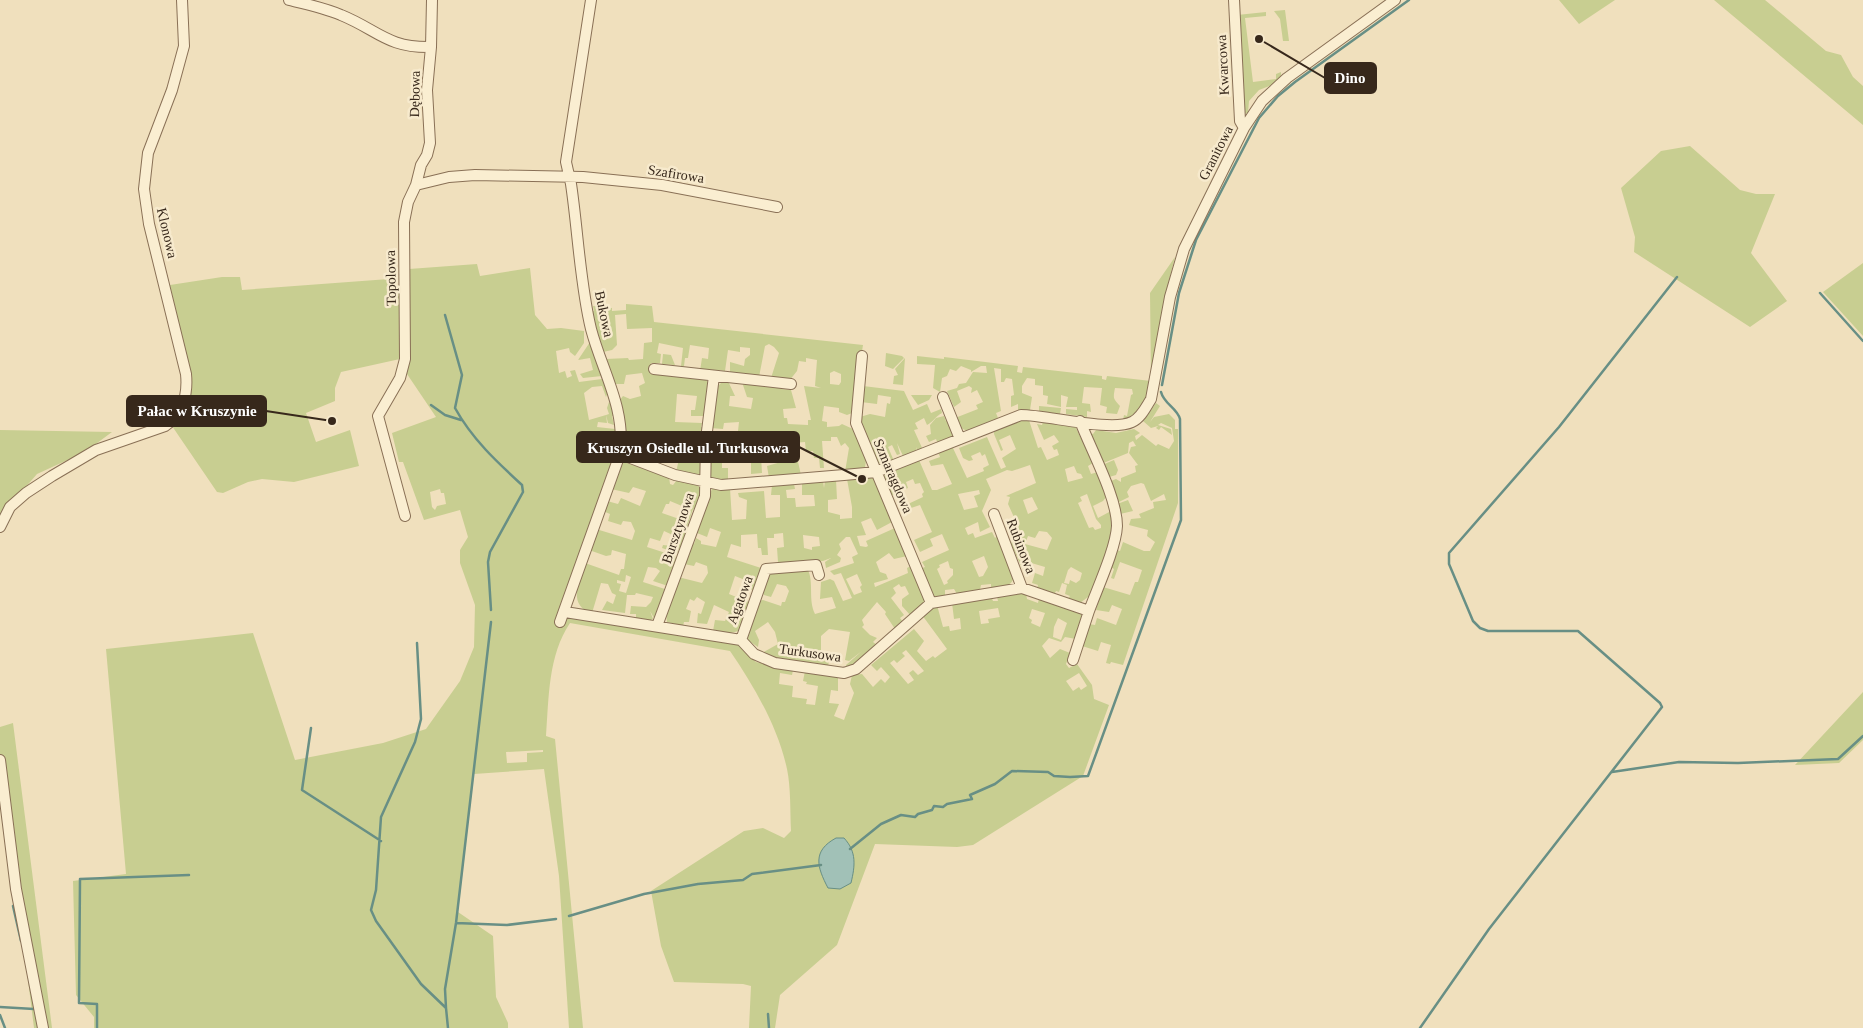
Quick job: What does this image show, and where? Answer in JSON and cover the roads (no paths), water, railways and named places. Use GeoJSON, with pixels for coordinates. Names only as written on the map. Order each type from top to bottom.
{"type":"FeatureCollection","features":[{"type":"Feature","properties":{"kind":"street","name":"Klonowa"},"geometry":{"type":"LineString","coordinates":[[0,527],[10,507],[26,493],[96,450],[123,439],[155,430],[172,421],[186,394],[186,374],[150,224],[144,189],[150,146],[172,90],[184,46],[182,0]]}},
{"type":"Feature","properties":{"kind":"street"},"geometry":{"type":"LineString","coordinates":[[289,0],[341,14],[390,42],[410,46],[431,47]]}},
{"type":"Feature","properties":{"kind":"street","name":"Dębowa"},"geometry":{"type":"LineString","coordinates":[[416,186],[430,143],[427,90],[431,47],[432,0]]}},
{"type":"Feature","properties":{"kind":"street","name":"Bukowa"},"geometry":{"type":"LineString","coordinates":[[560,622],[620,454],[619,413],[591,329],[566,162],[591,0]]}},
{"type":"Feature","properties":{"kind":"street","name":"Kwarcowa"},"geometry":{"type":"LineString","coordinates":[[1234,0],[1240,121],[1244,128]]}},
{"type":"Feature","properties":{"kind":"street","name":"Granitowa"},"geometry":{"type":"LineString","coordinates":[[1080,421],[1116,426],[1132,422],[1143,412],[1151,399],[1170,297],[1184,249],[1244,128],[1262,102],[1287,78],[1395,0]]}},
{"type":"Feature","properties":{"kind":"street"},"geometry":{"type":"LineString","coordinates":[[540,175],[555,172],[566,162]]}},
{"type":"Feature","properties":{"kind":"street"},"geometry":{"type":"LineString","coordinates":[[416,186],[449,177],[569,176]]}},
{"type":"Feature","properties":{"kind":"street","name":"Szafirowa"},"geometry":{"type":"LineString","coordinates":[[569,176],[662,184],[777,207]]}},
{"type":"Feature","properties":{"kind":"street","name":"Topolowa"},"geometry":{"type":"LineString","coordinates":[[405,516],[378,416],[403,370],[406,323],[404,222],[408,202],[416,186]]}},
{"type":"Feature","properties":{"kind":"street","name":"Szmaragdowa"},"geometry":{"type":"LineString","coordinates":[[862,356],[856,423],[931,603]]}},
{"type":"Feature","properties":{"kind":"street"},"geometry":{"type":"LineString","coordinates":[[654,369],[792,384]]}},
{"type":"Feature","properties":{"kind":"street","name":"Bursztynowa"},"geometry":{"type":"LineString","coordinates":[[658,626],[704,496],[706,483],[706,439],[714,376]]}},
{"type":"Feature","properties":{"kind":"street"},"geometry":{"type":"LineString","coordinates":[[943,398],[960,439]]}},
{"type":"Feature","properties":{"kind":"street"},"geometry":{"type":"LineString","coordinates":[[620,454],[653,469],[706,483],[727,485],[876,472],[1021,414],[1080,421],[1115,506],[1117,528],[1113,546],[1073,660]]}},
{"type":"Feature","properties":{"kind":"street","name":"Rubinowa"},"geometry":{"type":"LineString","coordinates":[[994,514],[1022,588]]}},
{"type":"Feature","properties":{"kind":"street","name":"Agatowa"},"geometry":{"type":"LineString","coordinates":[[741,640],[766,569],[816,565],[819,575]]}},
{"type":"Feature","properties":{"kind":"street"},"geometry":{"type":"LineString","coordinates":[[931,603],[1022,588],[1089,610]]}},
{"type":"Feature","properties":{"kind":"street","name":"Turkusowa"},"geometry":{"type":"LineString","coordinates":[[741,640],[754,654],[775,664],[844,673],[856,669],[931,603]]}},
{"type":"Feature","properties":{"kind":"street"},"geometry":{"type":"LineString","coordinates":[[565,612],[741,640]]}},
{"type":"Feature","properties":{"kind":"street"},"geometry":{"type":"LineString","coordinates":[[0,760],[16,889],[43,1028]]}},
{"type":"Feature","properties":{"kind":"water"},"geometry":{"type":"Polygon","coordinates":[[[836,838],[844,838],[851,849],[854,859],[851,883],[840,889],[828,888],[819,866],[820,854],[823,848],[836,838]]]}},
{"type":"Feature","properties":{"kind":"waterway"},"geometry":{"type":"LineString","coordinates":[[1162,385],[1179,293],[1196,240],[1259,118],[1278,96],[1295,82],[1409,0]]}},
{"type":"Feature","properties":{"kind":"waterway"},"geometry":{"type":"LineString","coordinates":[[1420,1028],[1489,929],[1662,707],[1660,703],[1578,631],[1488,631],[1480,628],[1473,621],[1449,564],[1449,553],[1559,427],[1677,277]]}},
{"type":"Feature","properties":{"kind":"waterway"},"geometry":{"type":"LineString","coordinates":[[1820,293],[1863,341]]}},
{"type":"Feature","properties":{"kind":"waterway"},"geometry":{"type":"LineString","coordinates":[[445,315],[462,375],[455,408],[477,440],[522,485],[523,492],[490,552],[488,562],[491,610]]}},
{"type":"Feature","properties":{"kind":"waterway"},"geometry":{"type":"LineString","coordinates":[[850,849],[881,824],[901,815],[915,817],[918,814],[932,810],[934,806],[943,807],[947,804],[972,799],[970,795],[995,784],[1012,771],[1048,772],[1054,776],[1088,776],[1181,520],[1180,419],[1161,392]]}},
{"type":"Feature","properties":{"kind":"waterway"},"geometry":{"type":"LineString","coordinates":[[431,405],[445,415],[461,420]]}},
{"type":"Feature","properties":{"kind":"waterway"},"geometry":{"type":"LineString","coordinates":[[446,1008],[445,989],[456,923],[491,622]]}},
{"type":"Feature","properties":{"kind":"waterway"},"geometry":{"type":"LineString","coordinates":[[417,643],[421,719],[415,742],[381,817],[376,890],[371,910],[376,921],[421,984],[446,1008],[448,1028]]}},
{"type":"Feature","properties":{"kind":"waterway"},"geometry":{"type":"LineString","coordinates":[[311,728],[302,790],[381,841]]}},
{"type":"Feature","properties":{"kind":"waterway"},"geometry":{"type":"LineString","coordinates":[[1612,772],[1679,762],[1738,763],[1838,759],[1863,736]]}},
{"type":"Feature","properties":{"kind":"waterway"},"geometry":{"type":"LineString","coordinates":[[569,916],[644,894],[698,884],[743,880],[752,874],[821,865]]}},
{"type":"Feature","properties":{"kind":"waterway"},"geometry":{"type":"LineString","coordinates":[[97,1028],[97,1004],[79,1003],[80,879],[189,875]]}},
{"type":"Feature","properties":{"kind":"waterway"},"geometry":{"type":"LineString","coordinates":[[13,906],[21,941]]}},
{"type":"Feature","properties":{"kind":"waterway"},"geometry":{"type":"LineString","coordinates":[[456,923],[507,925],[556,919]]}},
{"type":"Feature","properties":{"kind":"waterway"},"geometry":{"type":"LineString","coordinates":[[0,1007],[34,1009],[35,1005]]}},
{"type":"Feature","properties":{"kind":"waterway"},"geometry":{"type":"LineString","coordinates":[[768,1014],[769,1028]]}},
{"type":"Feature","properties":{"kind":"waterway"},"geometry":{"type":"LineString","coordinates":[[0,1015],[5,1028]]}},
{"type":"Feature","properties":{"kind":"place","name":"Dino"},"geometry":{"type":"Point","coordinates":[1259,39]}},
{"type":"Feature","properties":{"kind":"place","name":"Pałac w Kruszynie"},"geometry":{"type":"Point","coordinates":[332,421]}},
{"type":"Feature","properties":{"kind":"place","name":"Kruszyn Osiedle ul. Turkusowa"},"geometry":{"type":"Point","coordinates":[862,479]}}]}
